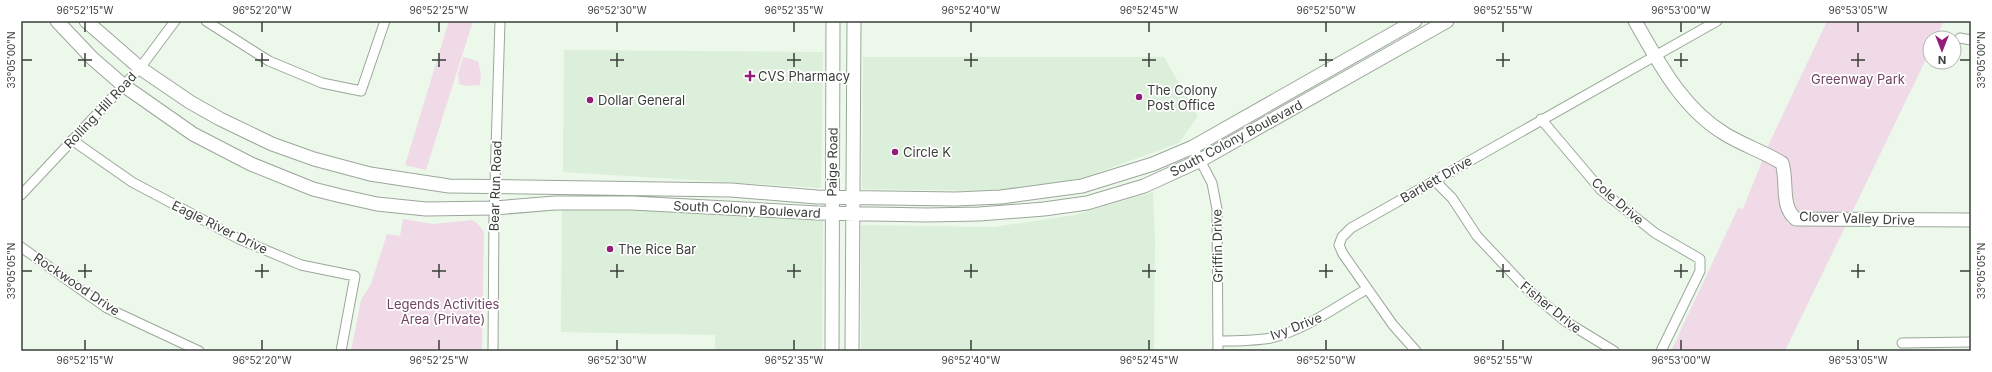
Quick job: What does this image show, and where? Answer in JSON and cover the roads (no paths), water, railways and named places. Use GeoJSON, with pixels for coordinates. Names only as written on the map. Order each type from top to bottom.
{"type":"FeatureCollection","features":[{"type":"Feature","properties":{"kind":"main road","name":"South Colony Boulevard"},"geometry":{"type":"LineString","coordinates":[[57,21],[92,58],[123,85],[172,120],[222,150],[251,164],[313,189],[377,204],[426,209],[494,208],[555,203],[632,203],[832,214],[979,214],[1044,209],[1088,203],[1144,186],[1201,160],[1447,21]]}},
{"type":"Feature","properties":{"kind":"main road","name":"South Colony Boulevard"},"geometry":{"type":"LineString","coordinates":[[86,21],[140,68],[190,102],[220,119],[272,144],[314,159],[370,174],[418,183],[449,186],[711,189],[832,197],[956,199],[1042,193],[1106,180],[1153,164],[1193,147],[1415,21]]}},
{"type":"Feature","properties":{"kind":"main road","name":"Paige Road"},"geometry":{"type":"LineString","coordinates":[[832,351],[833,21]]}},
{"type":"Feature","properties":{"kind":"main road","name":"Paige Road"},"geometry":{"type":"LineString","coordinates":[[852,351],[854,21]]}},
{"type":"Feature","properties":{"kind":"main road","name":"Clover Valley Drive"},"geometry":{"type":"LineString","coordinates":[[1635,21],[1666,77],[1680,94],[1710,124],[1724,134],[1782,163],[1786,174],[1786,206],[1790,215],[1796,219],[1971,220]]}},
{"type":"Feature","properties":{"kind":"main road"},"geometry":{"type":"LineString","coordinates":[[1353,56],[1361,70]]}},
{"type":"Feature","properties":{"kind":"main road"},"geometry":{"type":"LineString","coordinates":[[833,66],[854,62]]}},
{"type":"Feature","properties":{"kind":"main road"},"geometry":{"type":"LineString","coordinates":[[1106,180],[1123,192]]}},
{"type":"Feature","properties":{"kind":"main road"},"geometry":{"type":"LineString","coordinates":[[632,187],[632,203]]}},
{"type":"Feature","properties":{"kind":"main road"},"geometry":{"type":"LineString","coordinates":[[711,189],[719,198],[723,207]]}},
{"type":"Feature","properties":{"kind":"main road"},"geometry":{"type":"LineString","coordinates":[[1042,193],[1044,209]]}},
{"type":"Feature","properties":{"kind":"street","name":"Rolling Hill Road"},"geometry":{"type":"LineString","coordinates":[[21,195],[140,68],[176,21]]}},
{"type":"Feature","properties":{"kind":"street"},"geometry":{"type":"LineString","coordinates":[[206,21],[268,61],[322,83],[361,91],[385,21]]}},
{"type":"Feature","properties":{"kind":"street","name":"Bear Run Road"},"geometry":{"type":"LineString","coordinates":[[493,351],[494,208],[496,187],[500,21]]}},
{"type":"Feature","properties":{"kind":"street","name":"Bartlett Drive"},"geometry":{"type":"LineString","coordinates":[[1416,351],[1393,325],[1343,254],[1339,245],[1342,237],[1351,228],[1434,180],[1717,21]]}},
{"type":"Feature","properties":{"kind":"street","name":"Cole Drive"},"geometry":{"type":"LineString","coordinates":[[1541,119],[1601,190],[1655,233],[1700,259],[1700,271],[1661,351]]}},
{"type":"Feature","properties":{"kind":"street","name":"Eagle River Drive"},"geometry":{"type":"LineString","coordinates":[[72,140],[132,182],[238,239],[301,265],[355,276],[341,351]]}},
{"type":"Feature","properties":{"kind":"street","name":"Griffin Drive"},"geometry":{"type":"LineString","coordinates":[[1193,147],[1212,183],[1217,209],[1218,351]]}},
{"type":"Feature","properties":{"kind":"street","name":"Fisher Drive"},"geometry":{"type":"LineString","coordinates":[[1434,180],[1452,198],[1478,236],[1527,289],[1566,321],[1614,351]]}},
{"type":"Feature","properties":{"kind":"street","name":"Rockwood Drive"},"geometry":{"type":"LineString","coordinates":[[21,247],[107,308],[199,351]]}},
{"type":"Feature","properties":{"kind":"street","name":"Ivy Drive"},"geometry":{"type":"LineString","coordinates":[[1218,341],[1270,338],[1318,319],[1367,289]]}},
{"type":"Feature","properties":{"kind":"street"},"geometry":{"type":"LineString","coordinates":[[1902,343],[1971,342]]}},
{"type":"Feature","properties":{"kind":"place","name":"CVS Pharmacy"},"geometry":{"type":"Point","coordinates":[750,76]}},
{"type":"Feature","properties":{"kind":"place","name":"The Colony Post Office"},"geometry":{"type":"Point","coordinates":[1139,97]}},
{"type":"Feature","properties":{"kind":"place","name":"Dollar General"},"geometry":{"type":"Point","coordinates":[590,100]}},
{"type":"Feature","properties":{"kind":"place","name":"Circle K"},"geometry":{"type":"Point","coordinates":[895,152]}},
{"type":"Feature","properties":{"kind":"place","name":"The Rice Bar"},"geometry":{"type":"Point","coordinates":[610,249]}},
{"type":"Feature","properties":{"kind":"park label","name":"Greenway Park"},"geometry":{"type":"Point","coordinates":[1858,79]}},
{"type":"Feature","properties":{"kind":"park label","name":"Legends Activities Area (Private)"},"geometry":{"type":"Point","coordinates":[443,312]}}]}
